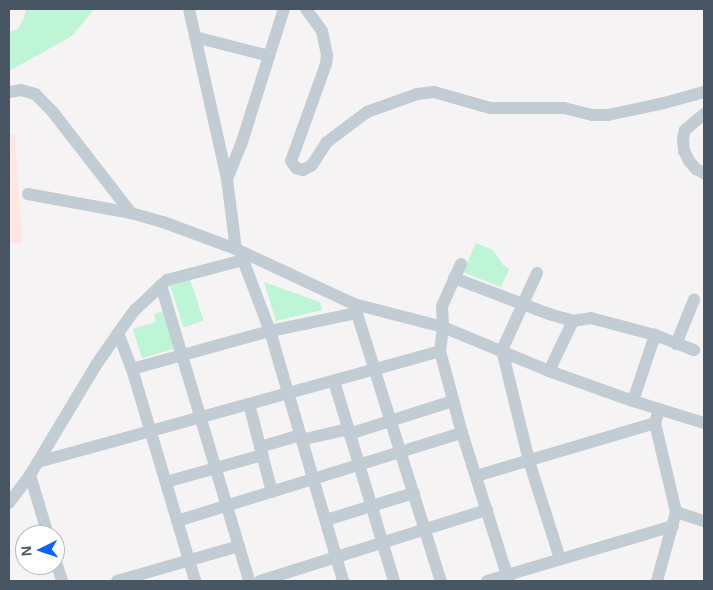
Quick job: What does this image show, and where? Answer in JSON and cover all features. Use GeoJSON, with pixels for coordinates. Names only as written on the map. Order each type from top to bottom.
{"type":"FeatureCollection","features":[{"type":"Feature","properties":{"kind":"street"},"geometry":{"type":"LineString","coordinates":[[189,9],[242,254],[270,331],[343,581]]}},
{"type":"Feature","properties":{"kind":"street"},"geometry":{"type":"LineString","coordinates":[[227,180],[241,145],[284,9]]}},
{"type":"Feature","properties":{"kind":"street"},"geometry":{"type":"LineString","coordinates":[[306,9],[322,31],[327,55],[326,64],[291,161],[296,168],[303,170],[312,165],[327,142],[367,112],[417,94],[434,92],[490,108],[564,108],[592,115],[608,115],[664,104],[704,92]]}},
{"type":"Feature","properties":{"kind":"street"},"geometry":{"type":"LineString","coordinates":[[195,37],[269,56]]}},
{"type":"Feature","properties":{"kind":"street"},"geometry":{"type":"LineString","coordinates":[[9,92],[21,90],[35,94],[52,111],[131,213]]}},
{"type":"Feature","properties":{"kind":"street"},"geometry":{"type":"LineString","coordinates":[[704,114],[685,130],[683,139],[684,151],[689,161],[696,169],[704,173]]}},
{"type":"Feature","properties":{"kind":"street"},"geometry":{"type":"LineString","coordinates":[[28,194],[131,213],[163,222],[242,254],[355,308],[443,327],[550,371],[633,401],[704,422]]}},
{"type":"Feature","properties":{"kind":"street"},"geometry":{"type":"LineString","coordinates":[[9,504],[38,462],[96,365],[135,310],[167,280],[242,254]]}},
{"type":"Feature","properties":{"kind":"street"},"geometry":{"type":"LineString","coordinates":[[461,264],[442,306],[443,327],[440,351],[462,433],[508,578]]}},
{"type":"Feature","properties":{"kind":"street"},"geometry":{"type":"LineString","coordinates":[[537,273],[502,350],[529,461],[560,559]]}},
{"type":"Feature","properties":{"kind":"street"},"geometry":{"type":"LineString","coordinates":[[454,278],[573,321],[591,318],[655,335],[694,350]]}},
{"type":"Feature","properties":{"kind":"street"},"geometry":{"type":"LineString","coordinates":[[161,285],[250,581]]}},
{"type":"Feature","properties":{"kind":"street"},"geometry":{"type":"LineString","coordinates":[[676,344],[694,300]]}},
{"type":"Feature","properties":{"kind":"street"},"geometry":{"type":"LineString","coordinates":[[132,369],[355,308]]}},
{"type":"Feature","properties":{"kind":"street"},"geometry":{"type":"LineString","coordinates":[[355,308],[402,452],[441,581]]}},
{"type":"Feature","properties":{"kind":"street"},"geometry":{"type":"LineString","coordinates":[[550,371],[573,321]]}},
{"type":"Feature","properties":{"kind":"street"},"geometry":{"type":"LineString","coordinates":[[118,333],[132,369],[196,581]]}},
{"type":"Feature","properties":{"kind":"street"},"geometry":{"type":"LineString","coordinates":[[633,401],[655,335]]}},
{"type":"Feature","properties":{"kind":"street"},"geometry":{"type":"LineString","coordinates":[[38,462],[334,382],[440,351]]}},
{"type":"Feature","properties":{"kind":"street"},"geometry":{"type":"LineString","coordinates":[[334,382],[394,581]]}},
{"type":"Feature","properties":{"kind":"street"},"geometry":{"type":"LineString","coordinates":[[166,482],[216,469],[300,438],[349,431],[453,401]]}},
{"type":"Feature","properties":{"kind":"street"},"geometry":{"type":"LineString","coordinates":[[249,404],[272,492]]}},
{"type":"Feature","properties":{"kind":"street"},"geometry":{"type":"LineString","coordinates":[[657,581],[676,512],[655,423],[658,408]]}},
{"type":"Feature","properties":{"kind":"street"},"geometry":{"type":"LineString","coordinates":[[476,476],[655,423]]}},
{"type":"Feature","properties":{"kind":"street"},"geometry":{"type":"LineString","coordinates":[[177,521],[462,433]]}},
{"type":"Feature","properties":{"kind":"street"},"geometry":{"type":"LineString","coordinates":[[9,484],[26,480]]}},
{"type":"Feature","properties":{"kind":"street"},"geometry":{"type":"LineString","coordinates":[[26,480],[44,525]]}},
{"type":"Feature","properties":{"kind":"street"},"geometry":{"type":"LineString","coordinates":[[326,520],[414,493]]}},
{"type":"Feature","properties":{"kind":"street"},"geometry":{"type":"LineString","coordinates":[[260,581],[295,576],[337,557],[487,510]]}},
{"type":"Feature","properties":{"kind":"street"},"geometry":{"type":"LineString","coordinates":[[676,512],[704,520]]}},
{"type":"Feature","properties":{"kind":"street"},"geometry":{"type":"LineString","coordinates":[[486,581],[508,578],[560,559],[673,526]]}},
{"type":"Feature","properties":{"kind":"street"},"geometry":{"type":"LineString","coordinates":[[117,581],[239,546]]}},
{"type":"Feature","properties":{"kind":"shaded area"},"geometry":{"type":"Polygon","coordinates":[[[15,134],[22,243],[9,243],[9,135],[15,134]]]}},
{"type":"Feature","properties":{"kind":"green space"},"geometry":{"type":"Polygon","coordinates":[[[26,9],[94,9],[72,36],[9,71],[9,32],[18,29],[26,9]]]}},
{"type":"Feature","properties":{"kind":"green space"},"geometry":{"type":"Polygon","coordinates":[[[476,243],[493,250],[503,265],[509,269],[501,287],[463,272],[476,243]]]}},
{"type":"Feature","properties":{"kind":"green space"},"geometry":{"type":"Polygon","coordinates":[[[190,279],[204,321],[184,327],[170,285],[190,279]]]}},
{"type":"Feature","properties":{"kind":"green space"},"geometry":{"type":"Polygon","coordinates":[[[264,282],[320,302],[322,310],[276,321],[264,282]]]}},
{"type":"Feature","properties":{"kind":"green space"},"geometry":{"type":"Polygon","coordinates":[[[164,311],[174,349],[142,358],[133,329],[156,322],[154,314],[164,311]]]}}]}
